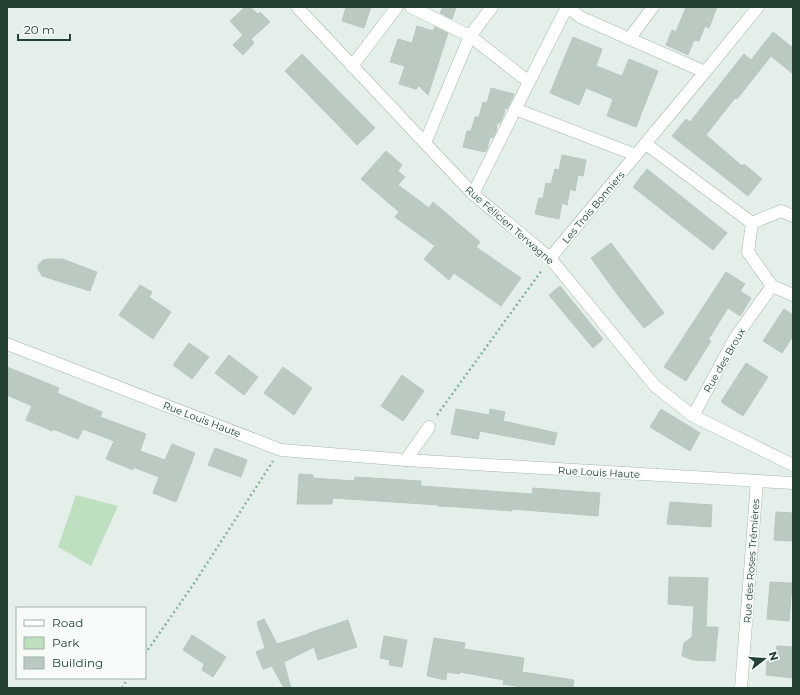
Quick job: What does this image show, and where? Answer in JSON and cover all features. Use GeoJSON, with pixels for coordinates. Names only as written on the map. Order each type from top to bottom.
{"type":"FeatureCollection","features":[{"type":"Feature","properties":{"kind":"street"},"geometry":{"type":"LineString","coordinates":[[352,66],[398,7]]}},
{"type":"Feature","properties":{"kind":"street"},"geometry":{"type":"LineString","coordinates":[[411,7],[470,36],[529,82]]}},
{"type":"Feature","properties":{"kind":"street"},"geometry":{"type":"LineString","coordinates":[[425,143],[470,36],[492,7]]}},
{"type":"Feature","properties":{"kind":"street"},"geometry":{"type":"LineString","coordinates":[[474,194],[567,7],[580,17],[705,72]]}},
{"type":"Feature","properties":{"kind":"street"},"geometry":{"type":"LineString","coordinates":[[629,39],[653,7]]}},
{"type":"Feature","properties":{"kind":"street","name":"Les Trois Bonniers"},"geometry":{"type":"LineString","coordinates":[[550,258],[646,144],[757,7]]}},
{"type":"Feature","properties":{"kind":"street","name":"Rue Félicien Terwagne"},"geometry":{"type":"LineString","coordinates":[[300,9],[474,194],[550,258],[655,386],[693,416],[793,464]]}},
{"type":"Feature","properties":{"kind":"street"},"geometry":{"type":"LineString","coordinates":[[515,109],[636,155]]}},
{"type":"Feature","properties":{"kind":"street"},"geometry":{"type":"LineString","coordinates":[[646,144],[752,223]]}},
{"type":"Feature","properties":{"kind":"street"},"geometry":{"type":"LineString","coordinates":[[752,223],[781,212],[793,216]]}},
{"type":"Feature","properties":{"kind":"street"},"geometry":{"type":"LineString","coordinates":[[752,223],[748,252],[772,286],[793,295]]}},
{"type":"Feature","properties":{"kind":"street","name":"Rue des Broux"},"geometry":{"type":"LineString","coordinates":[[693,416],[735,338],[772,286]]}},
{"type":"Feature","properties":{"kind":"street","name":"Rue Louis Haute"},"geometry":{"type":"LineString","coordinates":[[7,344],[281,450],[406,460],[793,482]]}},
{"type":"Feature","properties":{"kind":"street"},"geometry":{"type":"LineString","coordinates":[[406,460],[428,427]]}},
{"type":"Feature","properties":{"kind":"street","name":"Rue des Roses Trémières"},"geometry":{"type":"LineString","coordinates":[[741,688],[757,481]]}},
{"type":"Feature","properties":{"kind":"path"},"geometry":{"type":"LineString","coordinates":[[428,427],[550,258]]}},
{"type":"Feature","properties":{"kind":"path"},"geometry":{"type":"LineString","coordinates":[[146,653],[281,450]]}},
{"type":"Feature","properties":{"kind":"path"},"geometry":{"type":"LineString","coordinates":[[122,688],[127,679]]}},
{"type":"Feature","properties":{"kind":"green space"},"geometry":{"type":"Polygon","coordinates":[[[76,495],[118,506],[91,566],[58,547],[76,495]]]}},
{"type":"Feature","properties":{"kind":"building"},"geometry":{"type":"Polygon","coordinates":[[[245,7],[250,7],[258,14],[260,12],[270,22],[251,39],[254,43],[243,55],[233,45],[243,35],[230,21],[245,7]]]}},
{"type":"Feature","properties":{"kind":"building"},"geometry":{"type":"Polygon","coordinates":[[[346,7],[371,7],[364,28],[342,21],[346,7]]]}},
{"type":"Feature","properties":{"kind":"building"},"geometry":{"type":"Polygon","coordinates":[[[443,7],[456,7],[452,19],[440,13],[443,7]]]}},
{"type":"Feature","properties":{"kind":"building"},"geometry":{"type":"Polygon","coordinates":[[[686,7],[717,7],[709,28],[705,26],[699,41],[694,40],[688,55],[666,45],[672,30],[676,32],[686,7]]]}},
{"type":"Feature","properties":{"kind":"building"},"geometry":{"type":"Polygon","coordinates":[[[417,26],[433,31],[435,27],[448,33],[428,95],[419,86],[416,89],[399,84],[405,66],[390,62],[398,39],[412,43],[417,26]]]}},
{"type":"Feature","properties":{"kind":"building"},"geometry":{"type":"Polygon","coordinates":[[[773,32],[793,48],[793,74],[771,56],[706,135],[742,166],[744,164],[762,179],[748,196],[672,136],[686,119],[690,122],[744,54],[751,60],[773,32]]]}},
{"type":"Feature","properties":{"kind":"building"},"geometry":{"type":"Polygon","coordinates":[[[573,37],[602,49],[596,66],[622,76],[629,59],[658,71],[636,127],[607,116],[613,99],[586,88],[579,105],[550,93],[573,37]]]}},
{"type":"Feature","properties":{"kind":"building"},"geometry":{"type":"Polygon","coordinates":[[[302,54],[375,128],[357,145],[285,71],[302,54]]]}},
{"type":"Feature","properties":{"kind":"building"},"geometry":{"type":"Polygon","coordinates":[[[491,88],[514,95],[507,109],[505,108],[500,123],[497,123],[496,132],[493,138],[490,137],[485,152],[463,147],[467,131],[471,131],[475,117],[479,117],[483,102],[487,103],[491,88]]]}},
{"type":"Feature","properties":{"kind":"building"},"geometry":{"type":"Polygon","coordinates":[[[386,151],[402,165],[398,171],[405,177],[398,185],[429,208],[433,202],[480,242],[476,247],[521,278],[501,306],[454,273],[449,280],[424,259],[435,246],[395,217],[399,212],[361,179],[386,151]]]}},
{"type":"Feature","properties":{"kind":"building"},"geometry":{"type":"Polygon","coordinates":[[[562,155],[586,160],[583,176],[578,175],[575,191],[570,189],[567,205],[562,203],[559,219],[535,214],[539,198],[543,198],[546,183],[551,184],[555,169],[559,170],[562,155]]]}},
{"type":"Feature","properties":{"kind":"building"},"geometry":{"type":"Polygon","coordinates":[[[647,169],[727,233],[713,250],[633,187],[647,169]]]}},
{"type":"Feature","properties":{"kind":"building"},"geometry":{"type":"Polygon","coordinates":[[[611,243],[664,313],[644,328],[591,258],[611,243]]]}},
{"type":"Feature","properties":{"kind":"building"},"geometry":{"type":"Polygon","coordinates":[[[62,259],[97,272],[90,291],[42,276],[38,269],[38,265],[43,260],[62,259]]]}},
{"type":"Feature","properties":{"kind":"building"},"geometry":{"type":"Polygon","coordinates":[[[726,272],[745,284],[740,291],[751,298],[740,316],[728,308],[708,340],[711,341],[686,381],[664,367],[726,272]]]}},
{"type":"Feature","properties":{"kind":"building"},"geometry":{"type":"Polygon","coordinates":[[[140,285],[152,292],[149,297],[171,312],[153,339],[119,315],[140,285]]]}},
{"type":"Feature","properties":{"kind":"building"},"geometry":{"type":"Polygon","coordinates":[[[560,286],[603,339],[593,348],[549,295],[560,286]]]}},
{"type":"Feature","properties":{"kind":"building"},"geometry":{"type":"Polygon","coordinates":[[[784,309],[793,315],[793,336],[782,353],[763,341],[784,309]]]}},
{"type":"Feature","properties":{"kind":"building"},"geometry":{"type":"Polygon","coordinates":[[[189,343],[209,357],[192,379],[173,365],[189,343]]]}},
{"type":"Feature","properties":{"kind":"building"},"geometry":{"type":"Polygon","coordinates":[[[229,355],[258,377],[244,395],[215,373],[229,355]]]}},
{"type":"Feature","properties":{"kind":"building"},"geometry":{"type":"Polygon","coordinates":[[[746,363],[768,377],[743,416],[721,402],[746,363]]]}},
{"type":"Feature","properties":{"kind":"building"},"geometry":{"type":"Polygon","coordinates":[[[7,367],[59,388],[57,393],[102,412],[100,417],[146,434],[140,451],[165,460],[172,444],[195,453],[176,502],[153,493],[159,477],[133,467],[133,470],[106,459],[114,441],[83,429],[78,439],[53,429],[52,431],[26,420],[32,406],[7,395],[7,367]]]}},
{"type":"Feature","properties":{"kind":"building"},"geometry":{"type":"Polygon","coordinates":[[[283,367],[312,388],[294,415],[264,393],[283,367]]]}},
{"type":"Feature","properties":{"kind":"building"},"geometry":{"type":"Polygon","coordinates":[[[402,375],[424,391],[403,421],[381,406],[402,375]]]}},
{"type":"Feature","properties":{"kind":"building"},"geometry":{"type":"Polygon","coordinates":[[[456,409],[489,415],[490,409],[505,412],[503,421],[557,433],[554,445],[480,431],[478,439],[451,434],[456,409]]]}},
{"type":"Feature","properties":{"kind":"building"},"geometry":{"type":"Polygon","coordinates":[[[661,409],[700,433],[690,451],[650,427],[661,409]]]}},
{"type":"Feature","properties":{"kind":"building"},"geometry":{"type":"Polygon","coordinates":[[[215,448],[247,460],[241,477],[208,465],[215,448]]]}},
{"type":"Feature","properties":{"kind":"building"},"geometry":{"type":"Polygon","coordinates":[[[299,474],[313,475],[313,478],[354,481],[355,477],[421,481],[421,486],[532,494],[533,488],[600,493],[598,516],[333,498],[332,504],[297,504],[299,474]]]}},
{"type":"Feature","properties":{"kind":"building"},"geometry":{"type":"Polygon","coordinates":[[[670,502],[712,505],[711,527],[667,524],[670,502]]]}},
{"type":"Feature","properties":{"kind":"building"},"geometry":{"type":"Polygon","coordinates":[[[776,512],[793,513],[793,541],[774,540],[776,512]]]}},
{"type":"Feature","properties":{"kind":"building"},"geometry":{"type":"Polygon","coordinates":[[[669,577],[708,578],[706,627],[718,627],[715,661],[693,660],[682,656],[684,643],[692,637],[694,606],[668,604],[669,577]]]}},
{"type":"Feature","properties":{"kind":"building"},"geometry":{"type":"Polygon","coordinates":[[[770,582],[792,583],[789,621],[767,619],[770,582]]]}},
{"type":"Feature","properties":{"kind":"building"},"geometry":{"type":"Polygon","coordinates":[[[264,619],[277,644],[348,620],[357,647],[318,660],[314,647],[284,662],[291,688],[284,688],[272,666],[263,669],[256,652],[265,648],[257,622],[264,619]]]}},
{"type":"Feature","properties":{"kind":"building"},"geometry":{"type":"Polygon","coordinates":[[[192,635],[226,657],[213,677],[202,670],[204,664],[183,650],[192,635]]]}},
{"type":"Feature","properties":{"kind":"building"},"geometry":{"type":"Polygon","coordinates":[[[384,636],[407,640],[402,667],[389,665],[390,660],[380,658],[384,636]]]}},
{"type":"Feature","properties":{"kind":"building"},"geometry":{"type":"Polygon","coordinates":[[[434,638],[465,643],[464,649],[524,658],[522,672],[574,680],[573,688],[528,688],[503,684],[504,680],[460,672],[460,674],[447,672],[446,680],[427,676],[434,638]]]}},
{"type":"Feature","properties":{"kind":"building"},"geometry":{"type":"Polygon","coordinates":[[[777,646],[793,647],[793,678],[766,675],[767,661],[775,661],[777,646]]]}}]}
